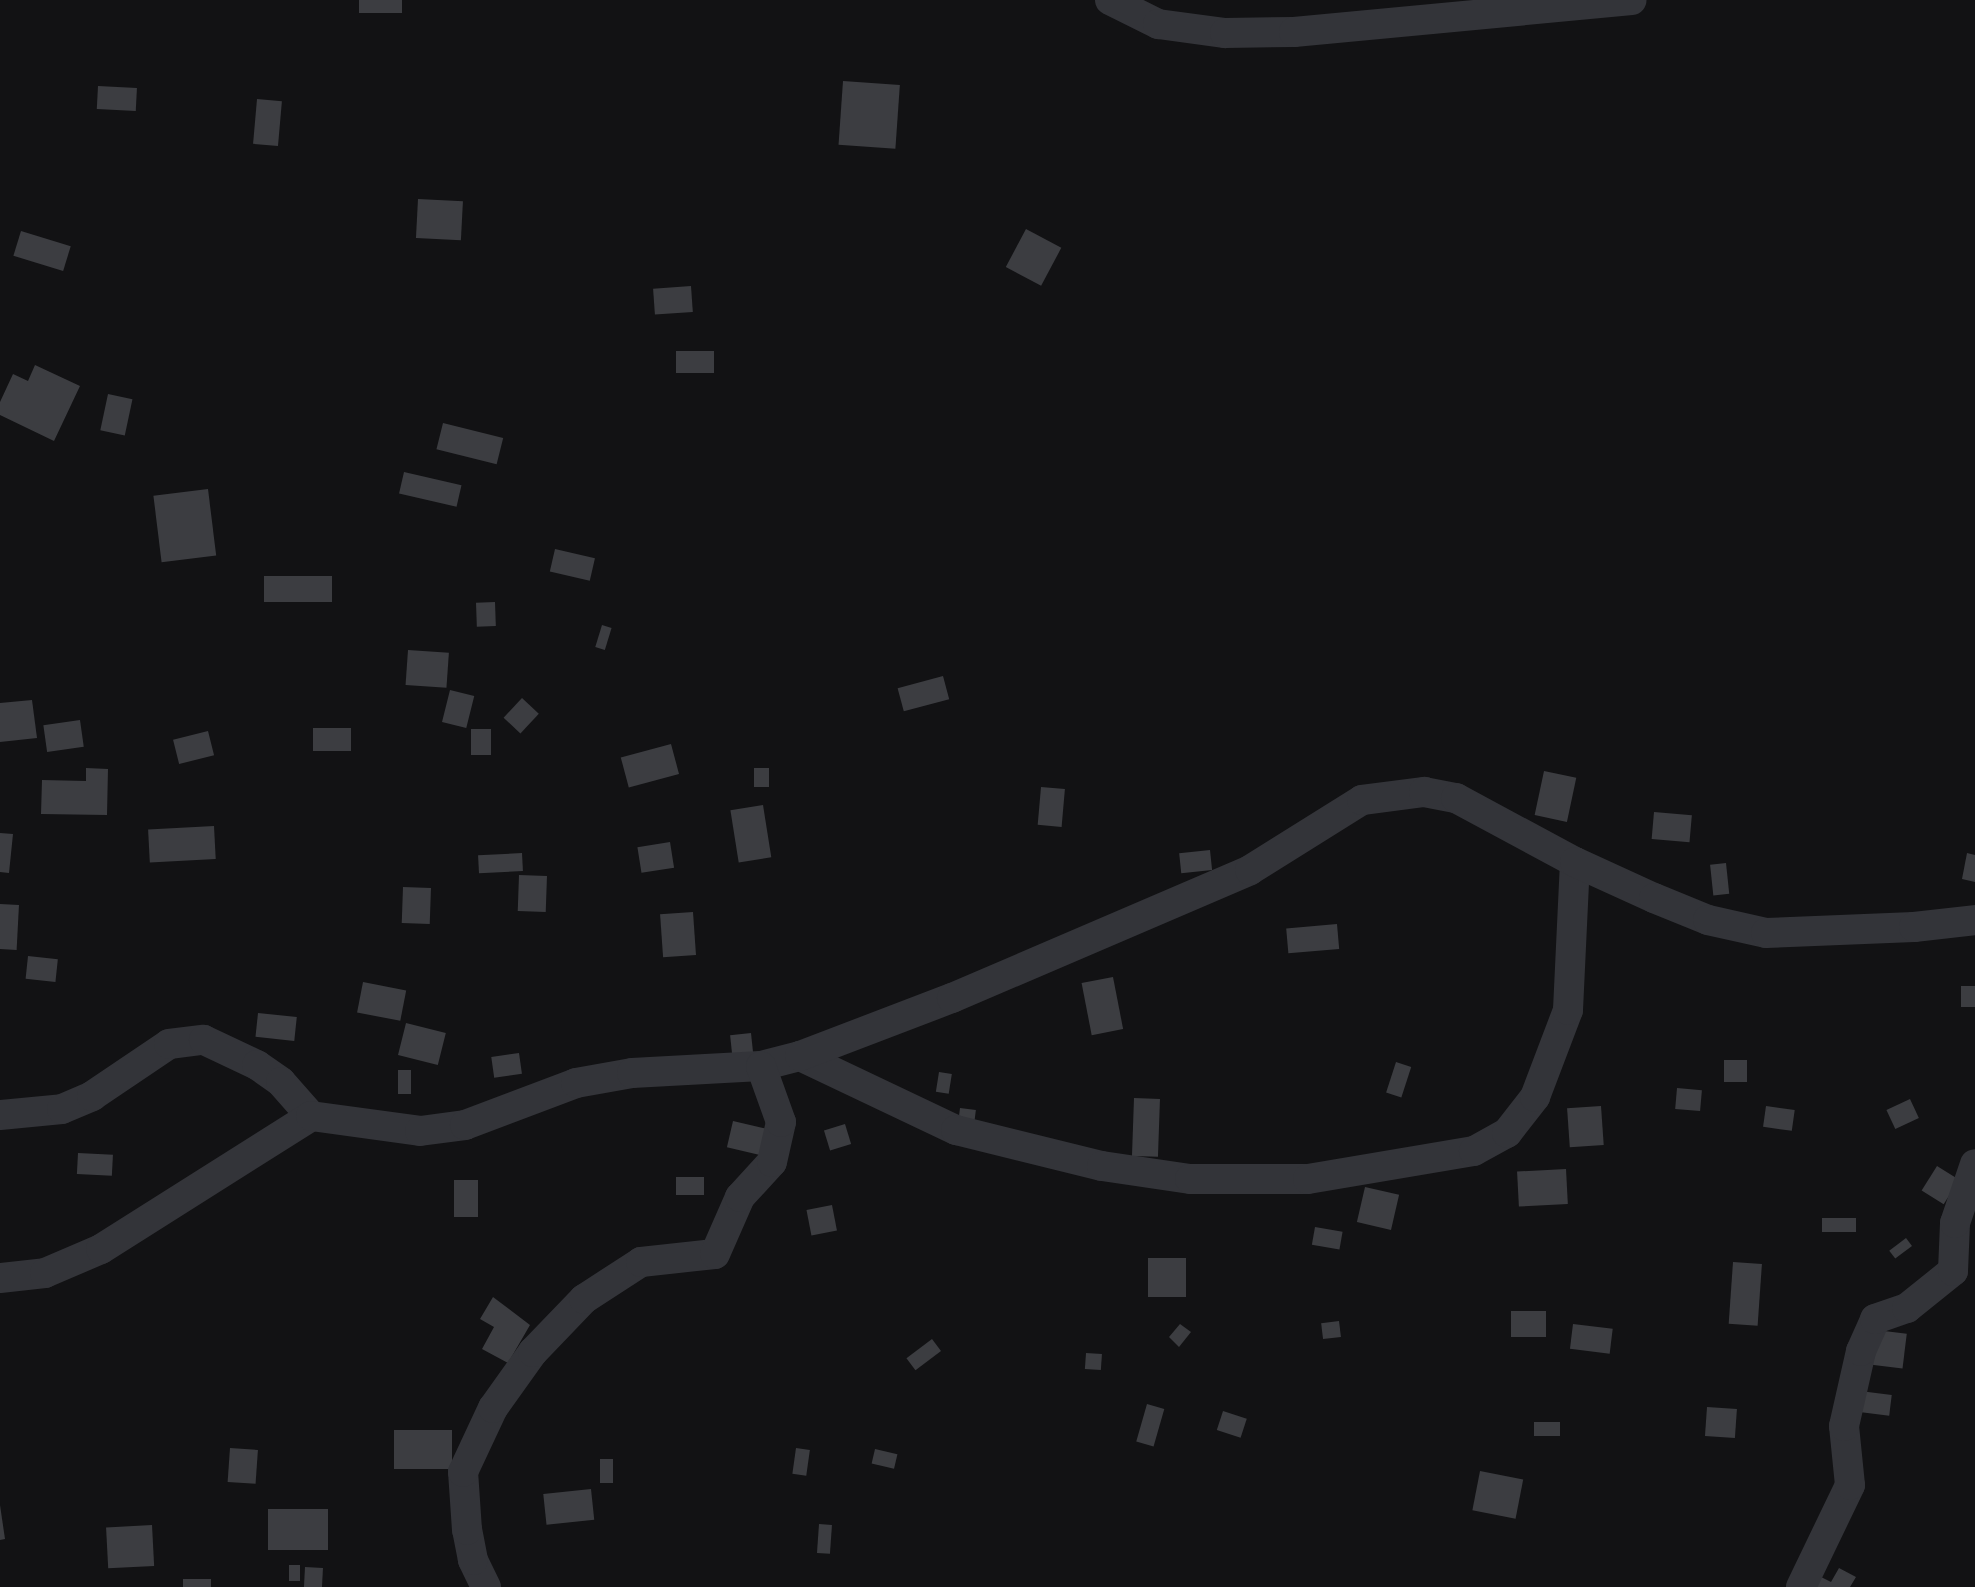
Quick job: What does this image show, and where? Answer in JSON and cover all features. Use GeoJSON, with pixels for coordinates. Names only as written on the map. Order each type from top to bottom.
{"type":"FeatureCollection","features":[{"type":"Feature","properties":{"kind":"street"},"geometry":{"type":"LineString","coordinates":[[1110,0],[1158,24],[1225,33],[1294,32],[1630,0]]}},
{"type":"Feature","properties":{"kind":"street"},"geometry":{"type":"LineString","coordinates":[[0,1278],[45,1273],[101,1249],[311,1116],[420,1130],[465,1125],[576,1083],[632,1073],[761,1066],[800,1056],[952,998],[1250,870],[1362,800],[1424,792],[1456,798],[1575,862],[1708,920],[1766,933],[1914,928],[1975,919]]}},
{"type":"Feature","properties":{"kind":"street"},"geometry":{"type":"LineString","coordinates":[[800,1056],[956,1130],[1102,1166],[1178,1177],[1308,1179],[1474,1151],[1507,1133],[1535,1097],[1568,1010],[1575,862]]}},
{"type":"Feature","properties":{"kind":"street"},"geometry":{"type":"LineString","coordinates":[[0,1115],[62,1109],[92,1096],[169,1044],[204,1040],[257,1065],[281,1083],[311,1116]]}},
{"type":"Feature","properties":{"kind":"street"},"geometry":{"type":"LineString","coordinates":[[486,1587],[473,1560],[467,1530],[463,1472],[493,1408],[533,1352],[584,1298],[641,1262],[715,1254],[740,1197],[772,1162],[781,1122],[761,1066]]}},
{"type":"Feature","properties":{"kind":"street"},"geometry":{"type":"LineString","coordinates":[[1801,1587],[1850,1485],[1844,1426],[1865,1340],[1874,1319],[1907,1308],[1953,1271],[1955,1223],[1975,1164]]}},
{"type":"Feature","properties":{"kind":"building"},"geometry":{"type":"Polygon","coordinates":[[[359,0],[402,0],[402,13],[359,13],[359,0]]]}},
{"type":"Feature","properties":{"kind":"building"},"geometry":{"type":"Polygon","coordinates":[[[843,81],[900,85],[895,149],[839,145],[843,81]]]}},
{"type":"Feature","properties":{"kind":"building"},"geometry":{"type":"Polygon","coordinates":[[[98,86],[137,88],[136,111],[97,109],[98,86]]]}},
{"type":"Feature","properties":{"kind":"building"},"geometry":{"type":"Polygon","coordinates":[[[257,99],[282,101],[278,146],[253,144],[257,99]]]}},
{"type":"Feature","properties":{"kind":"building"},"geometry":{"type":"Polygon","coordinates":[[[418,199],[463,201],[461,240],[416,238],[418,199]]]}},
{"type":"Feature","properties":{"kind":"building"},"geometry":{"type":"Polygon","coordinates":[[[1026,229],[1061,248],[1041,286],[1006,267],[1026,229]]]}},
{"type":"Feature","properties":{"kind":"building"},"geometry":{"type":"Polygon","coordinates":[[[21,231],[71,246],[63,271],[13,256],[21,231]]]}},
{"type":"Feature","properties":{"kind":"building"},"geometry":{"type":"Polygon","coordinates":[[[691,286],[693,312],[655,315],[653,289],[691,286]]]}},
{"type":"Feature","properties":{"kind":"building"},"geometry":{"type":"Polygon","coordinates":[[[676,351],[714,351],[714,373],[676,373],[676,351]]]}},
{"type":"Feature","properties":{"kind":"building"},"geometry":{"type":"Polygon","coordinates":[[[35,365],[80,386],[54,441],[0,415],[0,402],[13,374],[28,381],[35,365]]]}},
{"type":"Feature","properties":{"kind":"building"},"geometry":{"type":"Polygon","coordinates":[[[108,394],[132,399],[125,435],[100,430],[108,394]]]}},
{"type":"Feature","properties":{"kind":"building"},"geometry":{"type":"Polygon","coordinates":[[[443,423],[503,438],[497,464],[436,449],[443,423]]]}},
{"type":"Feature","properties":{"kind":"building"},"geometry":{"type":"Polygon","coordinates":[[[404,472],[461,485],[457,507],[399,493],[404,472]]]}},
{"type":"Feature","properties":{"kind":"building"},"geometry":{"type":"Polygon","coordinates":[[[208,489],[216,556],[162,562],[153,496],[208,489]]]}},
{"type":"Feature","properties":{"kind":"building"},"geometry":{"type":"Polygon","coordinates":[[[555,549],[595,558],[590,581],[550,571],[555,549]]]}},
{"type":"Feature","properties":{"kind":"building"},"geometry":{"type":"Polygon","coordinates":[[[264,576],[332,576],[332,602],[264,602],[264,576]]]}},
{"type":"Feature","properties":{"kind":"building"},"geometry":{"type":"Polygon","coordinates":[[[495,602],[496,626],[477,627],[476,603],[495,602]]]}},
{"type":"Feature","properties":{"kind":"building"},"geometry":{"type":"Polygon","coordinates":[[[602,625],[612,628],[605,650],[595,647],[602,625]]]}},
{"type":"Feature","properties":{"kind":"building"},"geometry":{"type":"Polygon","coordinates":[[[408,650],[449,653],[446,688],[406,685],[408,650]]]}},
{"type":"Feature","properties":{"kind":"building"},"geometry":{"type":"Polygon","coordinates":[[[943,676],[949,699],[904,711],[898,688],[943,676]]]}},
{"type":"Feature","properties":{"kind":"building"},"geometry":{"type":"Polygon","coordinates":[[[450,690],[474,696],[466,728],[442,722],[450,690]]]}},
{"type":"Feature","properties":{"kind":"building"},"geometry":{"type":"Polygon","coordinates":[[[522,698],[539,714],[520,733],[504,718],[522,698]]]}},
{"type":"Feature","properties":{"kind":"building"},"geometry":{"type":"Polygon","coordinates":[[[32,700],[37,738],[0,742],[0,703],[32,700]]]}},
{"type":"Feature","properties":{"kind":"building"},"geometry":{"type":"Polygon","coordinates":[[[80,720],[84,747],[47,752],[43,725],[80,720]]]}},
{"type":"Feature","properties":{"kind":"building"},"geometry":{"type":"Polygon","coordinates":[[[313,728],[351,728],[351,751],[313,751],[313,728]]]}},
{"type":"Feature","properties":{"kind":"building"},"geometry":{"type":"Polygon","coordinates":[[[471,729],[491,729],[491,755],[471,755],[471,729]]]}},
{"type":"Feature","properties":{"kind":"building"},"geometry":{"type":"Polygon","coordinates":[[[208,731],[214,755],[179,764],[173,740],[208,731]]]}},
{"type":"Feature","properties":{"kind":"building"},"geometry":{"type":"Polygon","coordinates":[[[671,744],[679,774],[629,787],[621,757],[671,744]]]}},
{"type":"Feature","properties":{"kind":"building"},"geometry":{"type":"Polygon","coordinates":[[[86,768],[108,769],[107,815],[41,814],[42,780],[86,781],[86,768]]]}},
{"type":"Feature","properties":{"kind":"building"},"geometry":{"type":"Polygon","coordinates":[[[754,768],[769,768],[769,787],[754,787],[754,768]]]}},
{"type":"Feature","properties":{"kind":"building"},"geometry":{"type":"Polygon","coordinates":[[[1544,771],[1576,778],[1567,822],[1535,815],[1544,771]]]}},
{"type":"Feature","properties":{"kind":"building"},"geometry":{"type":"Polygon","coordinates":[[[1041,787],[1065,789],[1062,827],[1038,825],[1041,787]]]}},
{"type":"Feature","properties":{"kind":"building"},"geometry":{"type":"Polygon","coordinates":[[[763,805],[771,857],[739,863],[730,810],[763,805]]]}},
{"type":"Feature","properties":{"kind":"building"},"geometry":{"type":"Polygon","coordinates":[[[1654,812],[1692,815],[1690,842],[1652,839],[1654,812]]]}},
{"type":"Feature","properties":{"kind":"building"},"geometry":{"type":"Polygon","coordinates":[[[214,826],[216,859],[150,862],[148,829],[214,826]]]}},
{"type":"Feature","properties":{"kind":"building"},"geometry":{"type":"Polygon","coordinates":[[[0,833],[13,834],[9,873],[0,872],[0,833]]]}},
{"type":"Feature","properties":{"kind":"building"},"geometry":{"type":"Polygon","coordinates":[[[670,842],[674,868],[641,873],[637,847],[670,842]]]}},
{"type":"Feature","properties":{"kind":"building"},"geometry":{"type":"Polygon","coordinates":[[[1210,850],[1212,870],[1181,873],[1179,853],[1210,850]]]}},
{"type":"Feature","properties":{"kind":"building"},"geometry":{"type":"Polygon","coordinates":[[[522,853],[523,871],[479,873],[478,855],[522,853]]]}},
{"type":"Feature","properties":{"kind":"building"},"geometry":{"type":"Polygon","coordinates":[[[1967,853],[1975,855],[1975,882],[1962,879],[1967,853]]]}},
{"type":"Feature","properties":{"kind":"building"},"geometry":{"type":"Polygon","coordinates":[[[1726,863],[1729,894],[1713,896],[1710,865],[1726,863]]]}},
{"type":"Feature","properties":{"kind":"building"},"geometry":{"type":"Polygon","coordinates":[[[519,875],[547,876],[546,912],[518,911],[519,875]]]}},
{"type":"Feature","properties":{"kind":"building"},"geometry":{"type":"Polygon","coordinates":[[[403,887],[431,888],[430,924],[402,923],[403,887]]]}},
{"type":"Feature","properties":{"kind":"building"},"geometry":{"type":"Polygon","coordinates":[[[0,904],[19,905],[17,950],[0,949],[0,904]]]}},
{"type":"Feature","properties":{"kind":"building"},"geometry":{"type":"Polygon","coordinates":[[[693,912],[696,955],[663,957],[660,914],[693,912]]]}},
{"type":"Feature","properties":{"kind":"building"},"geometry":{"type":"Polygon","coordinates":[[[1337,924],[1339,949],[1288,953],[1286,928],[1337,924]]]}},
{"type":"Feature","properties":{"kind":"building"},"geometry":{"type":"Polygon","coordinates":[[[28,956],[58,959],[55,982],[26,979],[28,956]]]}},
{"type":"Feature","properties":{"kind":"building"},"geometry":{"type":"Polygon","coordinates":[[[1113,977],[1123,1029],[1092,1035],[1082,983],[1113,977]]]}},
{"type":"Feature","properties":{"kind":"building"},"geometry":{"type":"Polygon","coordinates":[[[363,982],[406,990],[400,1021],[357,1012],[363,982]]]}},
{"type":"Feature","properties":{"kind":"building"},"geometry":{"type":"Polygon","coordinates":[[[1961,986],[1975,986],[1975,1007],[1961,1007],[1961,986]]]}},
{"type":"Feature","properties":{"kind":"building"},"geometry":{"type":"Polygon","coordinates":[[[258,1013],[297,1017],[294,1041],[255,1037],[258,1013]]]}},
{"type":"Feature","properties":{"kind":"building"},"geometry":{"type":"Polygon","coordinates":[[[406,1023],[446,1033],[438,1065],[398,1055],[406,1023]]]}},
{"type":"Feature","properties":{"kind":"building"},"geometry":{"type":"Polygon","coordinates":[[[751,1033],[754,1060],[733,1062],[730,1035],[751,1033]]]}},
{"type":"Feature","properties":{"kind":"building"},"geometry":{"type":"Polygon","coordinates":[[[519,1053],[522,1074],[494,1078],[491,1057],[519,1053]]]}},
{"type":"Feature","properties":{"kind":"building"},"geometry":{"type":"Polygon","coordinates":[[[1724,1060],[1747,1060],[1747,1082],[1724,1082],[1724,1060]]]}},
{"type":"Feature","properties":{"kind":"building"},"geometry":{"type":"Polygon","coordinates":[[[1396,1062],[1411,1067],[1401,1097],[1386,1092],[1396,1062]]]}},
{"type":"Feature","properties":{"kind":"building"},"geometry":{"type":"Polygon","coordinates":[[[398,1070],[411,1070],[411,1094],[398,1094],[398,1070]]]}},
{"type":"Feature","properties":{"kind":"building"},"geometry":{"type":"Polygon","coordinates":[[[939,1072],[952,1074],[949,1094],[936,1092],[939,1072]]]}},
{"type":"Feature","properties":{"kind":"building"},"geometry":{"type":"Polygon","coordinates":[[[1677,1088],[1702,1090],[1700,1111],[1675,1109],[1677,1088]]]}},
{"type":"Feature","properties":{"kind":"building"},"geometry":{"type":"Polygon","coordinates":[[[1134,1098],[1160,1099],[1158,1157],[1132,1156],[1134,1098]]]}},
{"type":"Feature","properties":{"kind":"building"},"geometry":{"type":"Polygon","coordinates":[[[1910,1099],[1919,1118],[1895,1129],[1886,1110],[1910,1099]]]}},
{"type":"Feature","properties":{"kind":"building"},"geometry":{"type":"Polygon","coordinates":[[[1601,1106],[1604,1145],[1570,1147],[1567,1108],[1601,1106]]]}},
{"type":"Feature","properties":{"kind":"building"},"geometry":{"type":"Polygon","coordinates":[[[1766,1106],[1795,1110],[1792,1131],[1763,1127],[1766,1106]]]}},
{"type":"Feature","properties":{"kind":"building"},"geometry":{"type":"Polygon","coordinates":[[[960,1108],[976,1110],[972,1145],[956,1143],[960,1108]]]}},
{"type":"Feature","properties":{"kind":"building"},"geometry":{"type":"Polygon","coordinates":[[[733,1121],[768,1129],[762,1155],[727,1147],[733,1121]]]}},
{"type":"Feature","properties":{"kind":"building"},"geometry":{"type":"Polygon","coordinates":[[[845,1124],[851,1144],[830,1151],[824,1130],[845,1124]]]}},
{"type":"Feature","properties":{"kind":"building"},"geometry":{"type":"Polygon","coordinates":[[[78,1153],[113,1155],[112,1176],[77,1174],[78,1153]]]}},
{"type":"Feature","properties":{"kind":"building"},"geometry":{"type":"Polygon","coordinates":[[[1937,1166],[1959,1180],[1944,1204],[1922,1191],[1937,1166]]]}},
{"type":"Feature","properties":{"kind":"building"},"geometry":{"type":"Polygon","coordinates":[[[1566,1169],[1568,1204],[1519,1207],[1517,1172],[1566,1169]]]}},
{"type":"Feature","properties":{"kind":"building"},"geometry":{"type":"Polygon","coordinates":[[[676,1177],[704,1177],[704,1195],[676,1195],[676,1177]]]}},
{"type":"Feature","properties":{"kind":"building"},"geometry":{"type":"Polygon","coordinates":[[[454,1180],[478,1180],[478,1217],[454,1217],[454,1180]]]}},
{"type":"Feature","properties":{"kind":"building"},"geometry":{"type":"Polygon","coordinates":[[[1365,1187],[1399,1195],[1391,1230],[1357,1222],[1365,1187]]]}},
{"type":"Feature","properties":{"kind":"building"},"geometry":{"type":"Polygon","coordinates":[[[832,1205],[837,1231],[811,1235],[806,1210],[832,1205]]]}},
{"type":"Feature","properties":{"kind":"building"},"geometry":{"type":"Polygon","coordinates":[[[1822,1218],[1856,1218],[1856,1232],[1822,1232],[1822,1218]]]}},
{"type":"Feature","properties":{"kind":"building"},"geometry":{"type":"Polygon","coordinates":[[[1315,1227],[1343,1232],[1339,1250],[1312,1245],[1315,1227]]]}},
{"type":"Feature","properties":{"kind":"building"},"geometry":{"type":"Polygon","coordinates":[[[1906,1238],[1912,1246],[1895,1259],[1889,1251],[1906,1238]]]}},
{"type":"Feature","properties":{"kind":"building"},"geometry":{"type":"Polygon","coordinates":[[[1148,1258],[1186,1258],[1186,1297],[1148,1297],[1148,1258]]]}},
{"type":"Feature","properties":{"kind":"building"},"geometry":{"type":"Polygon","coordinates":[[[1733,1262],[1762,1264],[1758,1326],[1729,1324],[1733,1262]]]}},
{"type":"Feature","properties":{"kind":"building"},"geometry":{"type":"Polygon","coordinates":[[[493,1297],[530,1325],[508,1363],[482,1349],[494,1327],[480,1319],[493,1297]]]}},
{"type":"Feature","properties":{"kind":"building"},"geometry":{"type":"Polygon","coordinates":[[[1511,1311],[1546,1311],[1546,1337],[1511,1337],[1511,1311]]]}},
{"type":"Feature","properties":{"kind":"building"},"geometry":{"type":"Polygon","coordinates":[[[1339,1321],[1341,1337],[1323,1339],[1321,1323],[1339,1321]]]}},
{"type":"Feature","properties":{"kind":"building"},"geometry":{"type":"Polygon","coordinates":[[[1180,1324],[1191,1332],[1179,1347],[1169,1337],[1180,1324]]]}},
{"type":"Feature","properties":{"kind":"building"},"geometry":{"type":"Polygon","coordinates":[[[1573,1324],[1613,1329],[1610,1354],[1570,1349],[1573,1324]]]}},
{"type":"Feature","properties":{"kind":"building"},"geometry":{"type":"Polygon","coordinates":[[[1876,1330],[1907,1334],[1903,1369],[1872,1365],[1876,1330]]]}},
{"type":"Feature","properties":{"kind":"building"},"geometry":{"type":"Polygon","coordinates":[[[932,1339],[941,1351],[915,1370],[906,1358],[932,1339]]]}},
{"type":"Feature","properties":{"kind":"building"},"geometry":{"type":"Polygon","coordinates":[[[1086,1353],[1102,1354],[1101,1370],[1085,1369],[1086,1353]]]}},
{"type":"Feature","properties":{"kind":"building"},"geometry":{"type":"Polygon","coordinates":[[[1860,1391],[1892,1395],[1889,1416],[1857,1412],[1860,1391]]]}},
{"type":"Feature","properties":{"kind":"building"},"geometry":{"type":"Polygon","coordinates":[[[1147,1404],[1164,1409],[1154,1446],[1136,1441],[1147,1404]]]}},
{"type":"Feature","properties":{"kind":"building"},"geometry":{"type":"Polygon","coordinates":[[[1707,1407],[1737,1409],[1735,1438],[1705,1436],[1707,1407]]]}},
{"type":"Feature","properties":{"kind":"building"},"geometry":{"type":"Polygon","coordinates":[[[1223,1411],[1247,1419],[1241,1438],[1217,1430],[1223,1411]]]}},
{"type":"Feature","properties":{"kind":"building"},"geometry":{"type":"Polygon","coordinates":[[[1534,1422],[1560,1422],[1560,1436],[1534,1436],[1534,1422]]]}},
{"type":"Feature","properties":{"kind":"building"},"geometry":{"type":"Polygon","coordinates":[[[394,1430],[452,1430],[452,1469],[394,1469],[394,1430]]]}},
{"type":"Feature","properties":{"kind":"building"},"geometry":{"type":"Polygon","coordinates":[[[230,1448],[258,1450],[256,1484],[228,1482],[230,1448]]]}},
{"type":"Feature","properties":{"kind":"building"},"geometry":{"type":"Polygon","coordinates":[[[796,1448],[810,1450],[806,1476],[792,1474],[796,1448]]]}},
{"type":"Feature","properties":{"kind":"building"},"geometry":{"type":"Polygon","coordinates":[[[875,1449],[897,1454],[894,1469],[872,1464],[875,1449]]]}},
{"type":"Feature","properties":{"kind":"building"},"geometry":{"type":"Polygon","coordinates":[[[600,1459],[613,1459],[613,1483],[600,1483],[600,1459]]]}},
{"type":"Feature","properties":{"kind":"building"},"geometry":{"type":"Polygon","coordinates":[[[1480,1471],[1523,1479],[1516,1519],[1472,1510],[1480,1471]]]}},
{"type":"Feature","properties":{"kind":"building"},"geometry":{"type":"Polygon","coordinates":[[[591,1489],[594,1520],[547,1525],[543,1494],[591,1489]]]}},
{"type":"Feature","properties":{"kind":"building"},"geometry":{"type":"Polygon","coordinates":[[[0,1505],[5,1539],[0,1540],[0,1505]]]}},
{"type":"Feature","properties":{"kind":"building"},"geometry":{"type":"Polygon","coordinates":[[[268,1509],[328,1509],[328,1550],[268,1550],[268,1509]]]}},
{"type":"Feature","properties":{"kind":"building"},"geometry":{"type":"Polygon","coordinates":[[[819,1524],[832,1525],[830,1554],[817,1553],[819,1524]]]}},
{"type":"Feature","properties":{"kind":"building"},"geometry":{"type":"Polygon","coordinates":[[[152,1525],[154,1566],[108,1568],[106,1527],[152,1525]]]}},
{"type":"Feature","properties":{"kind":"building"},"geometry":{"type":"Polygon","coordinates":[[[289,1565],[300,1565],[300,1581],[289,1581],[289,1565]]]}},
{"type":"Feature","properties":{"kind":"building"},"geometry":{"type":"Polygon","coordinates":[[[305,1567],[323,1568],[322,1587],[304,1587],[305,1567]]]}},
{"type":"Feature","properties":{"kind":"building"},"geometry":{"type":"Polygon","coordinates":[[[1839,1568],[1856,1577],[1850,1587],[1808,1587],[1815,1574],[1831,1582],[1839,1568]]]}},
{"type":"Feature","properties":{"kind":"building"},"geometry":{"type":"Polygon","coordinates":[[[183,1579],[211,1579],[211,1587],[183,1587],[183,1579]]]}}]}
